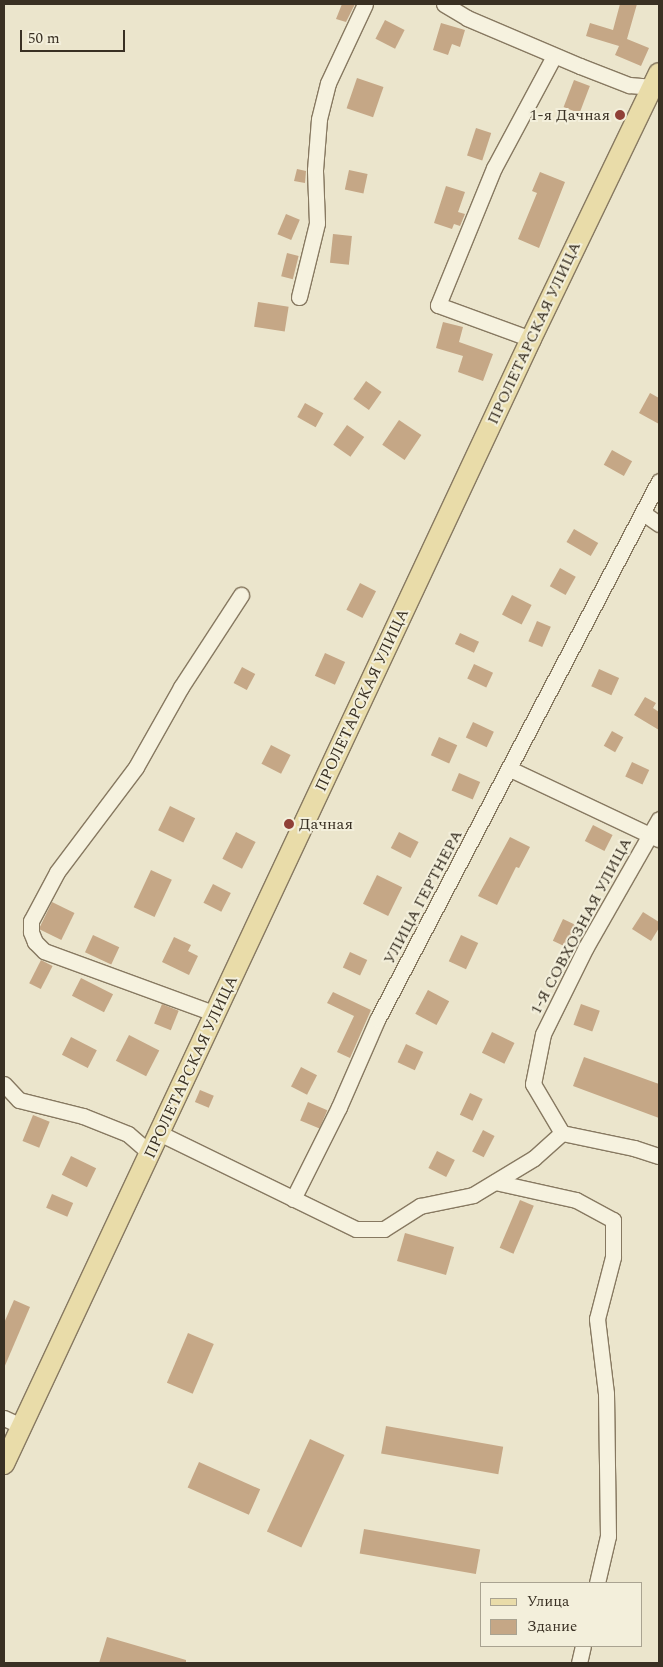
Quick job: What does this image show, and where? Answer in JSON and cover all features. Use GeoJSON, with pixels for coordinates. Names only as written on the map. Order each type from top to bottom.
{"type":"FeatureCollection","features":[{"type":"Feature","properties":{"kind":"main road","name":"ПРОЛЕТАРСКАЯ УЛИЦА"},"geometry":{"type":"LineString","coordinates":[[4,1464],[12,1422],[150,1153],[531,339],[657,83]]}},
{"type":"Feature","properties":{"kind":"street"},"geometry":{"type":"LineString","coordinates":[[299,297],[317,223],[315,170],[320,119],[328,83],[365,4]]}},
{"type":"Feature","properties":{"kind":"street"},"geometry":{"type":"LineString","coordinates":[[444,4],[467,18],[554,56],[629,85],[657,83]]}},
{"type":"Feature","properties":{"kind":"street"},"geometry":{"type":"LineString","coordinates":[[531,339],[438,306],[494,168],[554,56]]}},
{"type":"Feature","properties":{"kind":"street","name":"УЛИЦА ГЕРТНЕРА"},"geometry":{"type":"LineString","coordinates":[[293,1199],[339,1108],[377,1020],[659,482]]}},
{"type":"Feature","properties":{"kind":"street"},"geometry":{"type":"LineString","coordinates":[[643,513],[659,524]]}},
{"type":"Feature","properties":{"kind":"street"},"geometry":{"type":"LineString","coordinates":[[216,1014],[44,951],[35,942],[31,932],[31,921],[57,872],[136,766],[181,686],[241,595]]}},
{"type":"Feature","properties":{"kind":"street"},"geometry":{"type":"LineString","coordinates":[[510,769],[655,837]]}},
{"type":"Feature","properties":{"kind":"street","name":"1-Я СОВХОЗНАЯ УЛИЦА"},"geometry":{"type":"LineString","coordinates":[[562,1134],[533,1084],[543,1034],[586,948],[655,837],[659,819]]}},
{"type":"Feature","properties":{"kind":"street"},"geometry":{"type":"LineString","coordinates":[[4,1084],[19,1100],[83,1116],[128,1134],[150,1153]]}},
{"type":"Feature","properties":{"kind":"street"},"geometry":{"type":"LineString","coordinates":[[159,1132],[356,1229],[384,1229],[420,1206],[474,1195],[534,1158],[562,1134],[634,1148],[659,1156]]}},
{"type":"Feature","properties":{"kind":"street"},"geometry":{"type":"LineString","coordinates":[[495,1182],[576,1200],[613,1220],[613,1257],[597,1319],[606,1394],[608,1536],[597,1582]]}},
{"type":"Feature","properties":{"kind":"street"},"geometry":{"type":"LineString","coordinates":[[579,1663],[583,1647]]}},
{"type":"Feature","properties":{"kind":"building"},"geometry":{"type":"Polygon","coordinates":[[[342,4],[355,4],[346,22],[336,19],[342,4]]]}},
{"type":"Feature","properties":{"kind":"building"},"geometry":{"type":"Polygon","coordinates":[[[620,4],[637,4],[627,39],[649,48],[641,66],[615,55],[619,46],[586,36],[590,23],[613,30],[620,4]]]}},
{"type":"Feature","properties":{"kind":"building"},"geometry":{"type":"Polygon","coordinates":[[[385,20],[405,30],[395,49],[375,39],[385,20]]]}},
{"type":"Feature","properties":{"kind":"building"},"geometry":{"type":"Polygon","coordinates":[[[441,23],[465,30],[460,47],[452,44],[448,55],[433,50],[441,23]]]}},
{"type":"Feature","properties":{"kind":"building"},"geometry":{"type":"Polygon","coordinates":[[[357,78],[383,87],[373,117],[347,108],[357,78]]]}},
{"type":"Feature","properties":{"kind":"building"},"geometry":{"type":"Polygon","coordinates":[[[574,80],[590,86],[579,113],[564,107],[574,80]]]}},
{"type":"Feature","properties":{"kind":"building"},"geometry":{"type":"Polygon","coordinates":[[[476,128],[491,133],[482,161],[467,156],[476,128]]]}},
{"type":"Feature","properties":{"kind":"building"},"geometry":{"type":"Polygon","coordinates":[[[297,169],[306,171],[305,183],[294,181],[297,169]]]}},
{"type":"Feature","properties":{"kind":"building"},"geometry":{"type":"Polygon","coordinates":[[[349,170],[368,174],[363,194],[345,190],[349,170]]]}},
{"type":"Feature","properties":{"kind":"building"},"geometry":{"type":"Polygon","coordinates":[[[540,172],[565,182],[539,248],[518,239],[537,193],[532,191],[540,172]]]}},
{"type":"Feature","properties":{"kind":"building"},"geometry":{"type":"Polygon","coordinates":[[[446,186],[465,192],[458,212],[465,214],[460,226],[454,224],[452,229],[434,223],[446,186]]]}},
{"type":"Feature","properties":{"kind":"building"},"geometry":{"type":"Polygon","coordinates":[[[286,214],[300,220],[291,240],[277,234],[286,214]]]}},
{"type":"Feature","properties":{"kind":"building"},"geometry":{"type":"Polygon","coordinates":[[[333,234],[352,236],[349,265],[330,263],[333,234]]]}},
{"type":"Feature","properties":{"kind":"building"},"geometry":{"type":"Polygon","coordinates":[[[287,253],[299,256],[293,279],[281,276],[287,253]]]}},
{"type":"Feature","properties":{"kind":"building"},"geometry":{"type":"Polygon","coordinates":[[[258,302],[289,307],[285,332],[254,327],[258,302]]]}},
{"type":"Feature","properties":{"kind":"building"},"geometry":{"type":"Polygon","coordinates":[[[443,322],[463,327],[459,342],[493,354],[483,381],[458,372],[463,356],[436,348],[443,322]]]}},
{"type":"Feature","properties":{"kind":"building"},"geometry":{"type":"Polygon","coordinates":[[[366,381],[382,392],[369,410],[353,399],[366,381]]]}},
{"type":"Feature","properties":{"kind":"building"},"geometry":{"type":"Polygon","coordinates":[[[650,393],[659,398],[659,424],[639,413],[650,393]]]}},
{"type":"Feature","properties":{"kind":"building"},"geometry":{"type":"Polygon","coordinates":[[[305,403],[323,413],[316,427],[297,417],[305,403]]]}},
{"type":"Feature","properties":{"kind":"building"},"geometry":{"type":"Polygon","coordinates":[[[399,420],[421,435],[405,460],[382,445],[399,420]]]}},
{"type":"Feature","properties":{"kind":"building"},"geometry":{"type":"Polygon","coordinates":[[[347,425],[364,437],[350,457],[333,445],[347,425]]]}},
{"type":"Feature","properties":{"kind":"building"},"geometry":{"type":"Polygon","coordinates":[[[612,450],[632,461],[624,476],[604,465],[612,450]]]}},
{"type":"Feature","properties":{"kind":"building"},"geometry":{"type":"Polygon","coordinates":[[[574,529],[598,543],[591,556],[566,542],[574,529]]]}},
{"type":"Feature","properties":{"kind":"building"},"geometry":{"type":"Polygon","coordinates":[[[560,568],[576,577],[566,595],[550,586],[560,568]]]}},
{"type":"Feature","properties":{"kind":"building"},"geometry":{"type":"Polygon","coordinates":[[[360,583],[376,591],[362,618],[346,610],[360,583]]]}},
{"type":"Feature","properties":{"kind":"building"},"geometry":{"type":"Polygon","coordinates":[[[512,595],[532,605],[522,625],[502,615],[512,595]]]}},
{"type":"Feature","properties":{"kind":"building"},"geometry":{"type":"Polygon","coordinates":[[[537,621],[551,627],[542,647],[528,641],[537,621]]]}},
{"type":"Feature","properties":{"kind":"building"},"geometry":{"type":"Polygon","coordinates":[[[460,633],[479,642],[474,653],[455,644],[460,633]]]}},
{"type":"Feature","properties":{"kind":"building"},"geometry":{"type":"Polygon","coordinates":[[[325,653],[345,662],[335,685],[315,676],[325,653]]]}},
{"type":"Feature","properties":{"kind":"building"},"geometry":{"type":"Polygon","coordinates":[[[474,664],[493,673],[486,687],[467,679],[474,664]]]}},
{"type":"Feature","properties":{"kind":"building"},"geometry":{"type":"Polygon","coordinates":[[[242,667],[255,674],[247,690],[234,683],[242,667]]]}},
{"type":"Feature","properties":{"kind":"building"},"geometry":{"type":"Polygon","coordinates":[[[599,669],[619,678],[611,695],[591,686],[599,669]]]}},
{"type":"Feature","properties":{"kind":"building"},"geometry":{"type":"Polygon","coordinates":[[[645,697],[656,703],[653,708],[659,712],[659,730],[634,715],[645,697]]]}},
{"type":"Feature","properties":{"kind":"building"},"geometry":{"type":"Polygon","coordinates":[[[473,722],[494,732],[487,747],[466,737],[473,722]]]}},
{"type":"Feature","properties":{"kind":"building"},"geometry":{"type":"Polygon","coordinates":[[[612,731],[623,737],[615,752],[604,746],[612,731]]]}},
{"type":"Feature","properties":{"kind":"building"},"geometry":{"type":"Polygon","coordinates":[[[439,737],[457,745],[449,763],[431,755],[439,737]]]}},
{"type":"Feature","properties":{"kind":"building"},"geometry":{"type":"Polygon","coordinates":[[[271,745],[291,755],[281,774],[261,764],[271,745]]]}},
{"type":"Feature","properties":{"kind":"building"},"geometry":{"type":"Polygon","coordinates":[[[632,762],[649,770],[642,785],[625,777],[632,762]]]}},
{"type":"Feature","properties":{"kind":"building"},"geometry":{"type":"Polygon","coordinates":[[[459,773],[480,782],[473,799],[452,790],[459,773]]]}},
{"type":"Feature","properties":{"kind":"building"},"geometry":{"type":"Polygon","coordinates":[[[170,806],[195,818],[183,843],[158,830],[170,806]]]}},
{"type":"Feature","properties":{"kind":"building"},"geometry":{"type":"Polygon","coordinates":[[[593,825],[613,835],[604,851],[585,841],[593,825]]]}},
{"type":"Feature","properties":{"kind":"building"},"geometry":{"type":"Polygon","coordinates":[[[236,832],[256,842],[242,869],[222,859],[236,832]]]}},
{"type":"Feature","properties":{"kind":"building"},"geometry":{"type":"Polygon","coordinates":[[[399,832],[419,842],[410,858],[391,848],[399,832]]]}},
{"type":"Feature","properties":{"kind":"building"},"geometry":{"type":"Polygon","coordinates":[[[510,837],[530,847],[519,868],[516,867],[497,905],[478,896],[510,837]]]}},
{"type":"Feature","properties":{"kind":"building"},"geometry":{"type":"Polygon","coordinates":[[[151,870],[172,880],[155,917],[134,907],[151,870]]]}},
{"type":"Feature","properties":{"kind":"building"},"geometry":{"type":"Polygon","coordinates":[[[377,875],[402,887],[388,916],[363,904],[377,875]]]}},
{"type":"Feature","properties":{"kind":"building"},"geometry":{"type":"Polygon","coordinates":[[[213,884],[231,893],[221,912],[203,903],[213,884]]]}},
{"type":"Feature","properties":{"kind":"building"},"geometry":{"type":"Polygon","coordinates":[[[52,902],[74,913],[61,940],[39,929],[52,902]]]}},
{"type":"Feature","properties":{"kind":"building"},"geometry":{"type":"Polygon","coordinates":[[[643,912],[659,922],[659,928],[651,941],[632,929],[643,912]]]}},
{"type":"Feature","properties":{"kind":"building"},"geometry":{"type":"Polygon","coordinates":[[[563,919],[576,925],[566,947],[553,941],[563,919]]]}},
{"type":"Feature","properties":{"kind":"building"},"geometry":{"type":"Polygon","coordinates":[[[93,935],[119,947],[111,964],[85,952],[93,935]]]}},
{"type":"Feature","properties":{"kind":"building"},"geometry":{"type":"Polygon","coordinates":[[[461,935],[478,943],[466,969],[449,961],[461,935]]]}},
{"type":"Feature","properties":{"kind":"building"},"geometry":{"type":"Polygon","coordinates":[[[174,937],[191,945],[188,951],[198,956],[189,975],[162,962],[174,937]]]}},
{"type":"Feature","properties":{"kind":"building"},"geometry":{"type":"Polygon","coordinates":[[[350,952],[367,960],[360,975],[343,967],[350,952]]]}},
{"type":"Feature","properties":{"kind":"building"},"geometry":{"type":"Polygon","coordinates":[[[41,960],[53,966],[41,989],[29,983],[41,960]]]}},
{"type":"Feature","properties":{"kind":"building"},"geometry":{"type":"Polygon","coordinates":[[[81,978],[113,994],[104,1012],[72,996],[81,978]]]}},
{"type":"Feature","properties":{"kind":"building"},"geometry":{"type":"Polygon","coordinates":[[[428,990],[449,1001],[437,1025],[415,1014],[428,990]]]}},
{"type":"Feature","properties":{"kind":"building"},"geometry":{"type":"Polygon","coordinates":[[[333,992],[371,1010],[350,1058],[337,1052],[354,1016],[327,1003],[333,992]]]}},
{"type":"Feature","properties":{"kind":"building"},"geometry":{"type":"Polygon","coordinates":[[[162,1004],[179,1011],[171,1030],[154,1023],[162,1004]]]}},
{"type":"Feature","properties":{"kind":"building"},"geometry":{"type":"Polygon","coordinates":[[[581,1004],[600,1011],[592,1032],[573,1025],[581,1004]]]}},
{"type":"Feature","properties":{"kind":"building"},"geometry":{"type":"Polygon","coordinates":[[[492,1032],[514,1043],[504,1064],[482,1053],[492,1032]]]}},
{"type":"Feature","properties":{"kind":"building"},"geometry":{"type":"Polygon","coordinates":[[[129,1035],[159,1050],[146,1076],[116,1061],[129,1035]]]}},
{"type":"Feature","properties":{"kind":"building"},"geometry":{"type":"Polygon","coordinates":[[[71,1037],[97,1050],[88,1068],[62,1055],[71,1037]]]}},
{"type":"Feature","properties":{"kind":"building"},"geometry":{"type":"Polygon","coordinates":[[[406,1044],[423,1052],[415,1070],[398,1062],[406,1044]]]}},
{"type":"Feature","properties":{"kind":"building"},"geometry":{"type":"Polygon","coordinates":[[[584,1057],[659,1084],[659,1118],[573,1086],[584,1057]]]}},
{"type":"Feature","properties":{"kind":"building"},"geometry":{"type":"Polygon","coordinates":[[[301,1067],[317,1075],[307,1095],[291,1087],[301,1067]]]}},
{"type":"Feature","properties":{"kind":"building"},"geometry":{"type":"Polygon","coordinates":[[[200,1090],[214,1096],[209,1108],[195,1102],[200,1090]]]}},
{"type":"Feature","properties":{"kind":"building"},"geometry":{"type":"Polygon","coordinates":[[[470,1093],[483,1099],[473,1121],[460,1115],[470,1093]]]}},
{"type":"Feature","properties":{"kind":"building"},"geometry":{"type":"Polygon","coordinates":[[[308,1102],[327,1110],[320,1129],[300,1120],[308,1102]]]}},
{"type":"Feature","properties":{"kind":"building"},"geometry":{"type":"Polygon","coordinates":[[[33,1115],[50,1122],[39,1148],[23,1141],[33,1115]]]}},
{"type":"Feature","properties":{"kind":"building"},"geometry":{"type":"Polygon","coordinates":[[[483,1130],[495,1136],[484,1157],[472,1151],[483,1130]]]}},
{"type":"Feature","properties":{"kind":"building"},"geometry":{"type":"Polygon","coordinates":[[[437,1151],[455,1160],[446,1177],[428,1168],[437,1151]]]}},
{"type":"Feature","properties":{"kind":"building"},"geometry":{"type":"Polygon","coordinates":[[[71,1156],[96,1168],[87,1187],[62,1175],[71,1156]]]}},
{"type":"Feature","properties":{"kind":"building"},"geometry":{"type":"Polygon","coordinates":[[[52,1194],[73,1203],[67,1217],[46,1208],[52,1194]]]}},
{"type":"Feature","properties":{"kind":"building"},"geometry":{"type":"Polygon","coordinates":[[[520,1200],[534,1206],[513,1254],[500,1248],[520,1200]]]}},
{"type":"Feature","properties":{"kind":"building"},"geometry":{"type":"Polygon","coordinates":[[[405,1233],[454,1247],[446,1275],[397,1261],[405,1233]]]}},
{"type":"Feature","properties":{"kind":"building"},"geometry":{"type":"Polygon","coordinates":[[[14,1300],[30,1307],[4,1368],[4,1323],[14,1300]]]}},
{"type":"Feature","properties":{"kind":"building"},"geometry":{"type":"Polygon","coordinates":[[[188,1333],[214,1344],[193,1394],[167,1383],[188,1333]]]}},
{"type":"Feature","properties":{"kind":"building"},"geometry":{"type":"Polygon","coordinates":[[[386,1426],[503,1447],[498,1474],[381,1454],[386,1426]]]}},
{"type":"Feature","properties":{"kind":"building"},"geometry":{"type":"Polygon","coordinates":[[[310,1439],[344,1455],[301,1548],[267,1531],[310,1439]]]}},
{"type":"Feature","properties":{"kind":"building"},"geometry":{"type":"Polygon","coordinates":[[[199,1462],[260,1489],[249,1515],[188,1488],[199,1462]]]}},
{"type":"Feature","properties":{"kind":"building"},"geometry":{"type":"Polygon","coordinates":[[[364,1529],[480,1549],[476,1574],[360,1554],[364,1529]]]}},
{"type":"Feature","properties":{"kind":"building"},"geometry":{"type":"Polygon","coordinates":[[[107,1637],[186,1660],[186,1663],[99,1663],[107,1637]]]}},
{"type":"Feature","properties":{"kind":"place","name":"1-я Дачная"},"geometry":{"type":"Point","coordinates":[620,115]}},
{"type":"Feature","properties":{"kind":"place","name":"Дачная"},"geometry":{"type":"Point","coordinates":[289,824]}}]}
